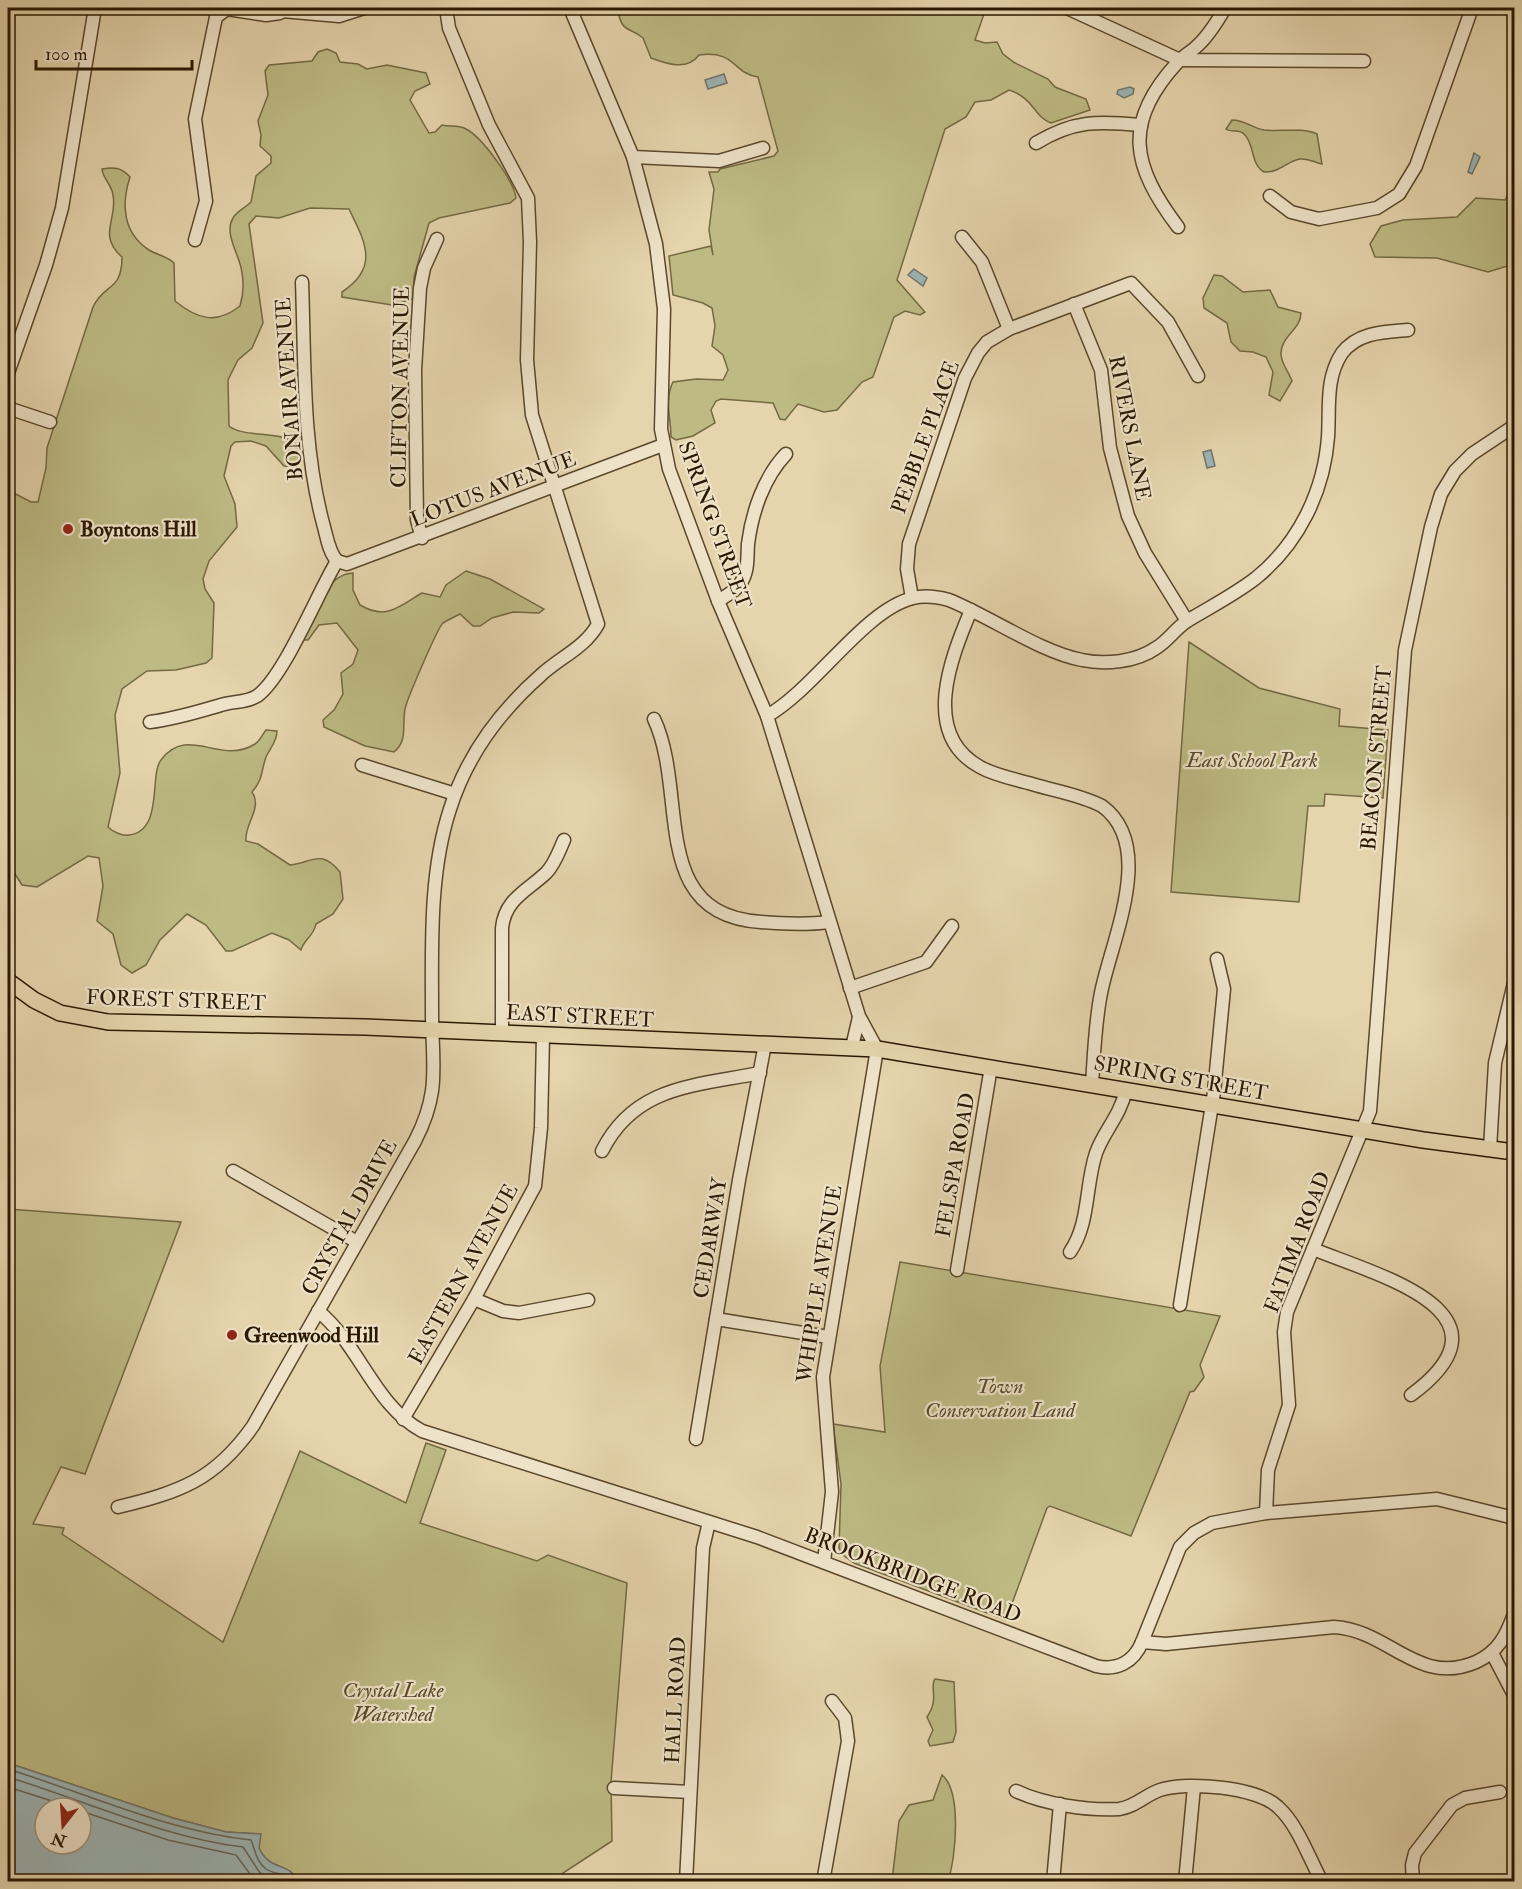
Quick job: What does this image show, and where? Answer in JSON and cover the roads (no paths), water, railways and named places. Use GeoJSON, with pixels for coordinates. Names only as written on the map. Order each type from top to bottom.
{"type":"FeatureCollection","features":[{"type":"Feature","properties":{"kind":"main road","name":"FOREST STREET"},"geometry":{"type":"LineString","coordinates":[[8,981],[50,1008],[81,1018],[124,1022],[280,1025]]}},
{"type":"Feature","properties":{"kind":"main road","name":"EAST STREET"},"geometry":{"type":"LineString","coordinates":[[280,1025],[877,1049]]}},
{"type":"Feature","properties":{"kind":"main road","name":"SPRING STREET"},"geometry":{"type":"LineString","coordinates":[[877,1049],[1363,1130],[1515,1152]]}},
{"type":"Feature","properties":{"kind":"street"},"geometry":{"type":"LineString","coordinates":[[8,373],[46,265],[62,208],[95,8]]}},
{"type":"Feature","properties":{"kind":"street"},"geometry":{"type":"LineString","coordinates":[[195,240],[206,201],[195,117],[215,19],[220,11],[227,9],[266,15],[283,9],[339,16],[364,8]]}},
{"type":"Feature","properties":{"kind":"street"},"geometry":{"type":"LineString","coordinates":[[446,8],[449,28],[489,125],[528,198],[528,383],[537,437],[554,488]]}},
{"type":"Feature","properties":{"kind":"street","name":"SPRING STREET"},"geometry":{"type":"LineString","coordinates":[[570,8],[633,157],[656,244],[662,281],[664,324],[660,414],[663,446],[677,493],[718,601],[767,716],[859,1016],[877,1049]]}},
{"type":"Feature","properties":{"kind":"street"},"geometry":{"type":"LineString","coordinates":[[1067,8],[1180,60],[1364,61]]}},
{"type":"Feature","properties":{"kind":"street"},"geometry":{"type":"LineString","coordinates":[[1178,227],[1152,191],[1146,178],[1140,152],[1141,125],[1158,88],[1180,60],[1207,36],[1225,8]]}},
{"type":"Feature","properties":{"kind":"street"},"geometry":{"type":"LineString","coordinates":[[1270,196],[1291,212],[1319,219],[1370,210],[1400,194],[1416,166],[1473,8]]}},
{"type":"Feature","properties":{"kind":"street"},"geometry":{"type":"LineString","coordinates":[[1036,143],[1057,131],[1083,123],[1141,125]]}},
{"type":"Feature","properties":{"kind":"street"},"geometry":{"type":"LineString","coordinates":[[633,157],[719,161],[763,148]]}},
{"type":"Feature","properties":{"kind":"street"},"geometry":{"type":"LineString","coordinates":[[962,237],[982,262],[1009,329]]}},
{"type":"Feature","properties":{"kind":"street","name":"CLIFTON AVENUE"},"geometry":{"type":"LineString","coordinates":[[422,538],[417,520],[416,359],[421,283],[436,239]]}},
{"type":"Feature","properties":{"kind":"street","name":"BONAIR AVENUE"},"geometry":{"type":"LineString","coordinates":[[302,282],[309,452],[317,504],[330,550],[337,561]]}},
{"type":"Feature","properties":{"kind":"street","name":"PEBBLE PLACE"},"geometry":{"type":"LineString","coordinates":[[912,598],[907,569],[909,544],[966,378],[982,348],[1009,329],[1133,284],[1168,322],[1198,376]]}},
{"type":"Feature","properties":{"kind":"street","name":"RIVERS LANE"},"geometry":{"type":"LineString","coordinates":[[1074,304],[1095,350],[1103,378],[1110,448],[1128,516],[1145,553],[1187,621]]}},
{"type":"Feature","properties":{"kind":"street"},"geometry":{"type":"LineString","coordinates":[[767,716],[807,686],[877,618],[912,598],[937,597],[971,610],[1057,652],[1095,662],[1120,661],[1148,653],[1187,621],[1256,578],[1284,549],[1302,524],[1318,491],[1325,464],[1329,385],[1343,353],[1351,343],[1364,336],[1408,330]]}},
{"type":"Feature","properties":{"kind":"street"},"geometry":{"type":"LineString","coordinates":[[8,408],[50,422]]}},
{"type":"Feature","properties":{"kind":"street","name":"BEACON STREET"},"geometry":{"type":"LineString","coordinates":[[1363,1130],[1370,1110],[1407,632],[1431,527],[1444,488],[1465,460],[1515,426]]}},
{"type":"Feature","properties":{"kind":"street","name":"LOTUS AVENUE"},"geometry":{"type":"LineString","coordinates":[[337,561],[347,564],[422,538],[663,446]]}},
{"type":"Feature","properties":{"kind":"street"},"geometry":{"type":"LineString","coordinates":[[718,601],[736,589],[743,580],[747,567],[749,540],[767,479],[786,454]]}},
{"type":"Feature","properties":{"kind":"street","name":"CRYSTAL DRIVE"},"geometry":{"type":"LineString","coordinates":[[118,1507],[186,1487],[221,1465],[253,1426],[429,1111],[434,1087],[433,969],[437,877],[444,830],[455,794],[476,750],[507,708],[541,675],[588,638],[598,622],[554,488]]}},
{"type":"Feature","properties":{"kind":"street"},"geometry":{"type":"LineString","coordinates":[[150,722],[190,716],[224,704],[247,700],[264,690],[282,664],[337,561]]}},
{"type":"Feature","properties":{"kind":"street"},"geometry":{"type":"LineString","coordinates":[[971,610],[944,696],[946,723],[953,740],[964,754],[986,770],[1102,806],[1117,820],[1125,838],[1127,896],[1101,992],[1092,1084]]}},
{"type":"Feature","properties":{"kind":"street"},"geometry":{"type":"LineString","coordinates":[[654,719],[667,766],[683,870],[698,897],[716,912],[738,920],[800,925],[829,922]]}},
{"type":"Feature","properties":{"kind":"street"},"geometry":{"type":"LineString","coordinates":[[362,765],[455,794]]}},
{"type":"Feature","properties":{"kind":"street"},"geometry":{"type":"LineString","coordinates":[[502,1033],[502,928],[506,911],[515,898],[547,872],[564,840]]}},
{"type":"Feature","properties":{"kind":"street"},"geometry":{"type":"LineString","coordinates":[[850,988],[926,962],[952,926]]}},
{"type":"Feature","properties":{"kind":"street"},"geometry":{"type":"LineString","coordinates":[[1180,1305],[1212,1105],[1224,989],[1217,959]]}},
{"type":"Feature","properties":{"kind":"street"},"geometry":{"type":"LineString","coordinates":[[1490,1149],[1495,1063],[1515,983]]}},
{"type":"Feature","properties":{"kind":"street"},"geometry":{"type":"LineString","coordinates":[[852,1047],[859,1016]]}},
{"type":"Feature","properties":{"kind":"street","name":"EASTERN AVENUE"},"geometry":{"type":"LineString","coordinates":[[403,1419],[527,1205],[536,1182],[542,1128],[543,1035]]}},
{"type":"Feature","properties":{"kind":"street","name":"CEDARWAY"},"geometry":{"type":"LineString","coordinates":[[696,1439],[765,1044]]}},
{"type":"Feature","properties":{"kind":"street","name":"WHIPPLE AVENUE"},"geometry":{"type":"LineString","coordinates":[[824,1562],[832,1492],[822,1393],[828,1337],[877,1049]]}},
{"type":"Feature","properties":{"kind":"street","name":"FELSPA ROAD"},"geometry":{"type":"LineString","coordinates":[[957,1270],[991,1067]]}},
{"type":"Feature","properties":{"kind":"street"},"geometry":{"type":"LineString","coordinates":[[602,1151],[623,1118],[648,1100],[686,1088],[760,1072]]}},
{"type":"Feature","properties":{"kind":"street"},"geometry":{"type":"LineString","coordinates":[[1070,1252],[1080,1235],[1096,1153],[1118,1115],[1126,1090]]}},
{"type":"Feature","properties":{"kind":"street","name":"FATIMA ROAD"},"geometry":{"type":"LineString","coordinates":[[1266,1513],[1268,1470],[1289,1405],[1285,1320],[1363,1130]]}},
{"type":"Feature","properties":{"kind":"street"},"geometry":{"type":"LineString","coordinates":[[233,1171],[357,1242]]}},
{"type":"Feature","properties":{"kind":"street"},"geometry":{"type":"LineString","coordinates":[[1313,1249],[1428,1298],[1452,1317],[1458,1332],[1454,1356],[1445,1368],[1411,1395]]}},
{"type":"Feature","properties":{"kind":"street"},"geometry":{"type":"LineString","coordinates":[[474,1299],[503,1311],[519,1313],[588,1300]]}},
{"type":"Feature","properties":{"kind":"street","name":"BROOKBRIDGE ROAD"},"geometry":{"type":"LineString","coordinates":[[318,1311],[334,1325],[403,1419],[434,1436],[709,1522],[824,1562],[1096,1666],[1111,1668],[1125,1663],[1134,1655],[1142,1642]]}},
{"type":"Feature","properties":{"kind":"street"},"geometry":{"type":"LineString","coordinates":[[717,1318],[828,1337]]}},
{"type":"Feature","properties":{"kind":"street"},"geometry":{"type":"LineString","coordinates":[[1515,1518],[1437,1499],[1266,1513],[1212,1523],[1186,1539],[1175,1556],[1142,1642],[1166,1644],[1334,1627],[1359,1632],[1437,1669],[1457,1669],[1492,1653],[1503,1641],[1515,1614]]}},
{"type":"Feature","properties":{"kind":"street","name":"HALL ROAD"},"geometry":{"type":"LineString","coordinates":[[686,1881],[703,1548],[709,1522]]}},
{"type":"Feature","properties":{"kind":"street"},"geometry":{"type":"LineString","coordinates":[[1492,1653],[1515,1695]]}},
{"type":"Feature","properties":{"kind":"street"},"geometry":{"type":"LineString","coordinates":[[823,1881],[848,1742],[845,1718],[832,1701]]}},
{"type":"Feature","properties":{"kind":"street"},"geometry":{"type":"LineString","coordinates":[[1185,1881],[1194,1787]]}},
{"type":"Feature","properties":{"kind":"street"},"geometry":{"type":"LineString","coordinates":[[1016,1791],[1039,1802],[1119,1809],[1137,1803],[1161,1790],[1194,1787],[1251,1792],[1273,1802],[1289,1821],[1322,1881]]}},
{"type":"Feature","properties":{"kind":"street"},"geometry":{"type":"LineString","coordinates":[[614,1788],[690,1792]]}},
{"type":"Feature","properties":{"kind":"street"},"geometry":{"type":"LineString","coordinates":[[1413,1881],[1412,1865],[1415,1853],[1452,1805],[1465,1798],[1500,1792]]}},
{"type":"Feature","properties":{"kind":"street"},"geometry":{"type":"LineString","coordinates":[[1053,1881],[1060,1804]]}},
{"type":"Feature","properties":{"kind":"water"},"geometry":{"type":"Polygon","coordinates":[[[724,74],[727,83],[708,89],[705,80],[724,74]]]}},
{"type":"Feature","properties":{"kind":"water"},"geometry":{"type":"Polygon","coordinates":[[[1130,87],[1134,89],[1133,94],[1124,98],[1117,94],[1118,90],[1130,87]]]}},
{"type":"Feature","properties":{"kind":"water"},"geometry":{"type":"Polygon","coordinates":[[[1474,153],[1480,157],[1472,174],[1468,172],[1474,153]]]}},
{"type":"Feature","properties":{"kind":"water"},"geometry":{"type":"Polygon","coordinates":[[[914,269],[927,278],[923,286],[908,275],[914,269]]]}},
{"type":"Feature","properties":{"kind":"water"},"geometry":{"type":"Polygon","coordinates":[[[1211,450],[1215,466],[1207,468],[1203,452],[1211,450]]]}},
{"type":"Feature","properties":{"kind":"water"},"geometry":{"type":"Polygon","coordinates":[[[8,1763],[173,1818],[226,1832],[261,1834],[259,1848],[263,1855],[274,1864],[289,1871],[298,1881],[8,1881],[8,1763]]]}},
{"type":"Feature","properties":{"kind":"place","name":"Boyntons Hill"},"geometry":{"type":"Point","coordinates":[68,529]}},
{"type":"Feature","properties":{"kind":"place","name":"Greenwood Hill"},"geometry":{"type":"Point","coordinates":[232,1335]}},
{"type":"Feature","properties":{"kind":"park label","name":"East School Park"},"geometry":{"type":"Point","coordinates":[1252,760]}},
{"type":"Feature","properties":{"kind":"park label","name":"Town Conservation Land"},"geometry":{"type":"Point","coordinates":[1000,1398]}},
{"type":"Feature","properties":{"kind":"park label","name":"Crystal Lake Watershed"},"geometry":{"type":"Point","coordinates":[393,1702]}}]}
